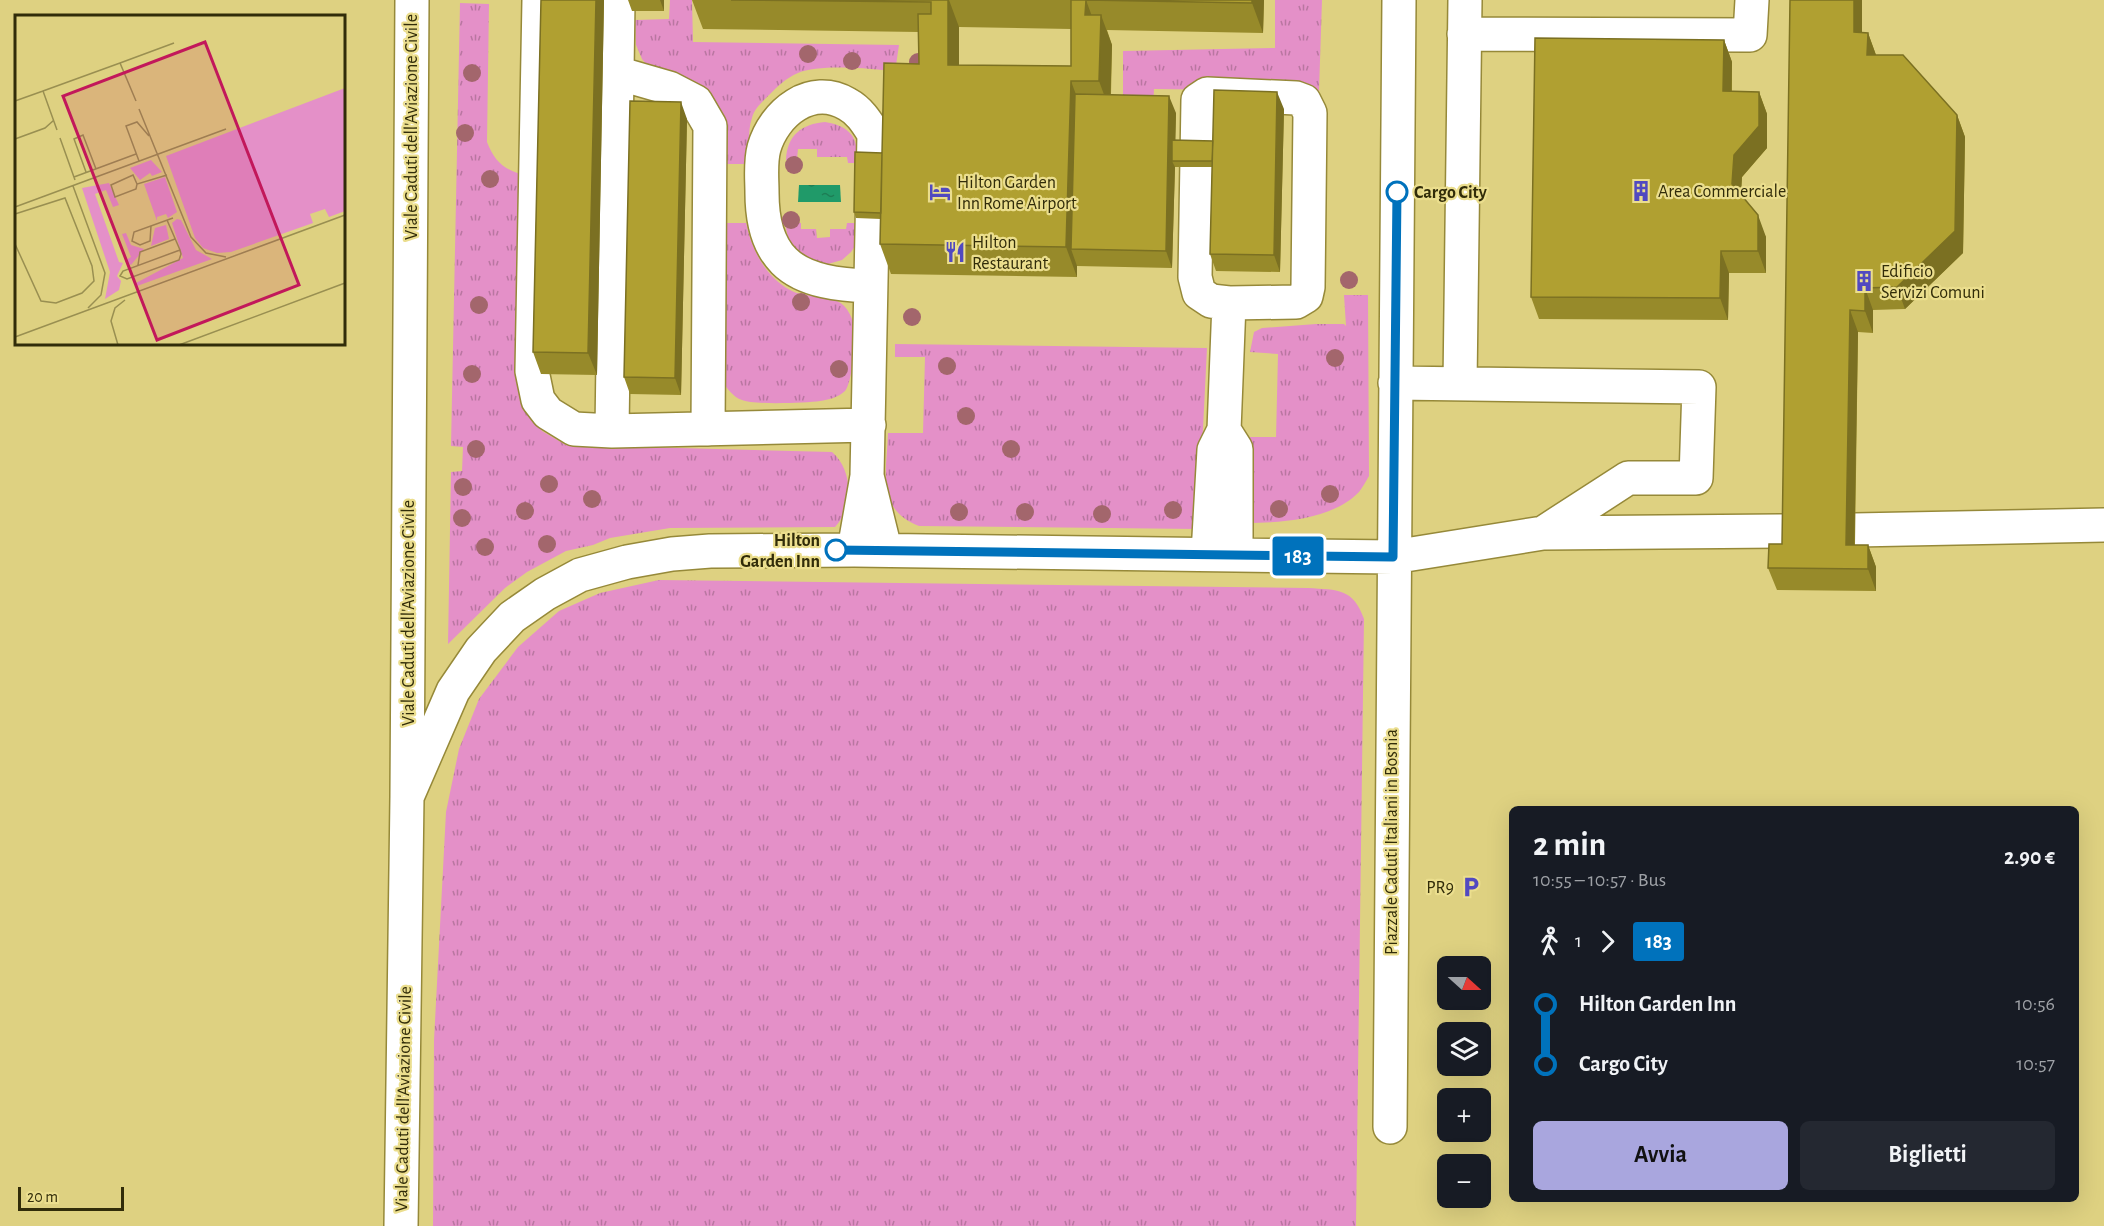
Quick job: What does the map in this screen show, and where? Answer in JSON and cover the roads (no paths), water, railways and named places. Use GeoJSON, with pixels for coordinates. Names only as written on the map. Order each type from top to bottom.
{"type":"FeatureCollection","features":[{"type":"Feature","properties":{"kind":"street","name":"Viale Caduti dell'Aviazione Civile"},"geometry":{"type":"LineString","coordinates":[[401,1226],[407,797],[412,0]]}},
{"type":"Feature","properties":{"kind":"street"},"geometry":{"type":"LineString","coordinates":[[539,0],[532,359],[538,400],[548,413],[574,429],[612,431],[869,425]]}},
{"type":"Feature","properties":{"kind":"street"},"geometry":{"type":"LineString","coordinates":[[612,431],[618,0]]}},
{"type":"Feature","properties":{"kind":"street","name":"Piazzale Caduti Italiani in Bosnia"},"geometry":{"type":"LineString","coordinates":[[1390,1127],[1399,0]]}},
{"type":"Feature","properties":{"kind":"street"},"geometry":{"type":"LineString","coordinates":[[1460,384],[1465,0]]}},
{"type":"Feature","properties":{"kind":"street"},"geometry":{"type":"LineString","coordinates":[[1464,34],[1750,35],[1752,0]]}},
{"type":"Feature","properties":{"kind":"street"},"geometry":{"type":"LineString","coordinates":[[617,73],[669,88],[696,102],[710,126],[708,429]]}},
{"type":"Feature","properties":{"kind":"street"},"geometry":{"type":"LineString","coordinates":[[1207,94],[1296,98],[1304,101],[1310,113],[1308,287],[1306,296],[1296,302],[1229,303],[1210,301],[1199,293],[1195,277],[1198,100],[1207,94]]}},
{"type":"Feature","properties":{"kind":"street"},"geometry":{"type":"LineString","coordinates":[[869,550],[867,476],[874,134],[849,104],[826,96],[814,98],[788,110],[778,119],[765,146],[761,160],[762,200],[766,230],[778,253],[792,267],[828,282],[870,286]]}},
{"type":"Feature","properties":{"kind":"street"},"geometry":{"type":"LineString","coordinates":[[1222,555],[1214,450],[1224,430],[1229,303]]}},
{"type":"Feature","properties":{"kind":"street"},"geometry":{"type":"LineString","coordinates":[[1395,383],[1699,387],[1696,478],[1628,478],[1543,533]]}},
{"type":"Feature","properties":{"kind":"street"},"geometry":{"type":"LineString","coordinates":[[1855,530],[2104,525]]}},
{"type":"Feature","properties":{"kind":"street"},"geometry":{"type":"LineString","coordinates":[[407,797],[453,692],[481,650],[512,617],[545,594],[580,575],[627,562],[672,554],[710,551],[869,550],[1393,557],[1543,533],[1790,531]]}},
{"type":"Feature","properties":{"kind":"water"},"geometry":{"type":"Polygon","coordinates":[[[799,185],[840,185],[841,202],[798,202],[799,185]]]}},
{"type":"Feature","properties":{"kind":"place","name":"Area Commerciale"},"geometry":{"type":"Point","coordinates":[1641,191]}},
{"type":"Feature","properties":{"kind":"place","name":"Hilton Garden Inn Rome Airport"},"geometry":{"type":"Point","coordinates":[940,192]}},
{"type":"Feature","properties":{"kind":"place","name":"Cargo City"},"geometry":{"type":"Point","coordinates":[1397,192]}},
{"type":"Feature","properties":{"kind":"place","name":"Hilton Restaurant"},"geometry":{"type":"Point","coordinates":[955,252]}},
{"type":"Feature","properties":{"kind":"place","name":"Edificio Servizi Comuni"},"geometry":{"type":"Point","coordinates":[1864,281]}},
{"type":"Feature","properties":{"kind":"place","name":"Hilton Garden Inn"},"geometry":{"type":"Point","coordinates":[836,550]}},
{"type":"Feature","properties":{"kind":"place","name":"PR9"},"geometry":{"type":"Point","coordinates":[1471,887]}}]}
